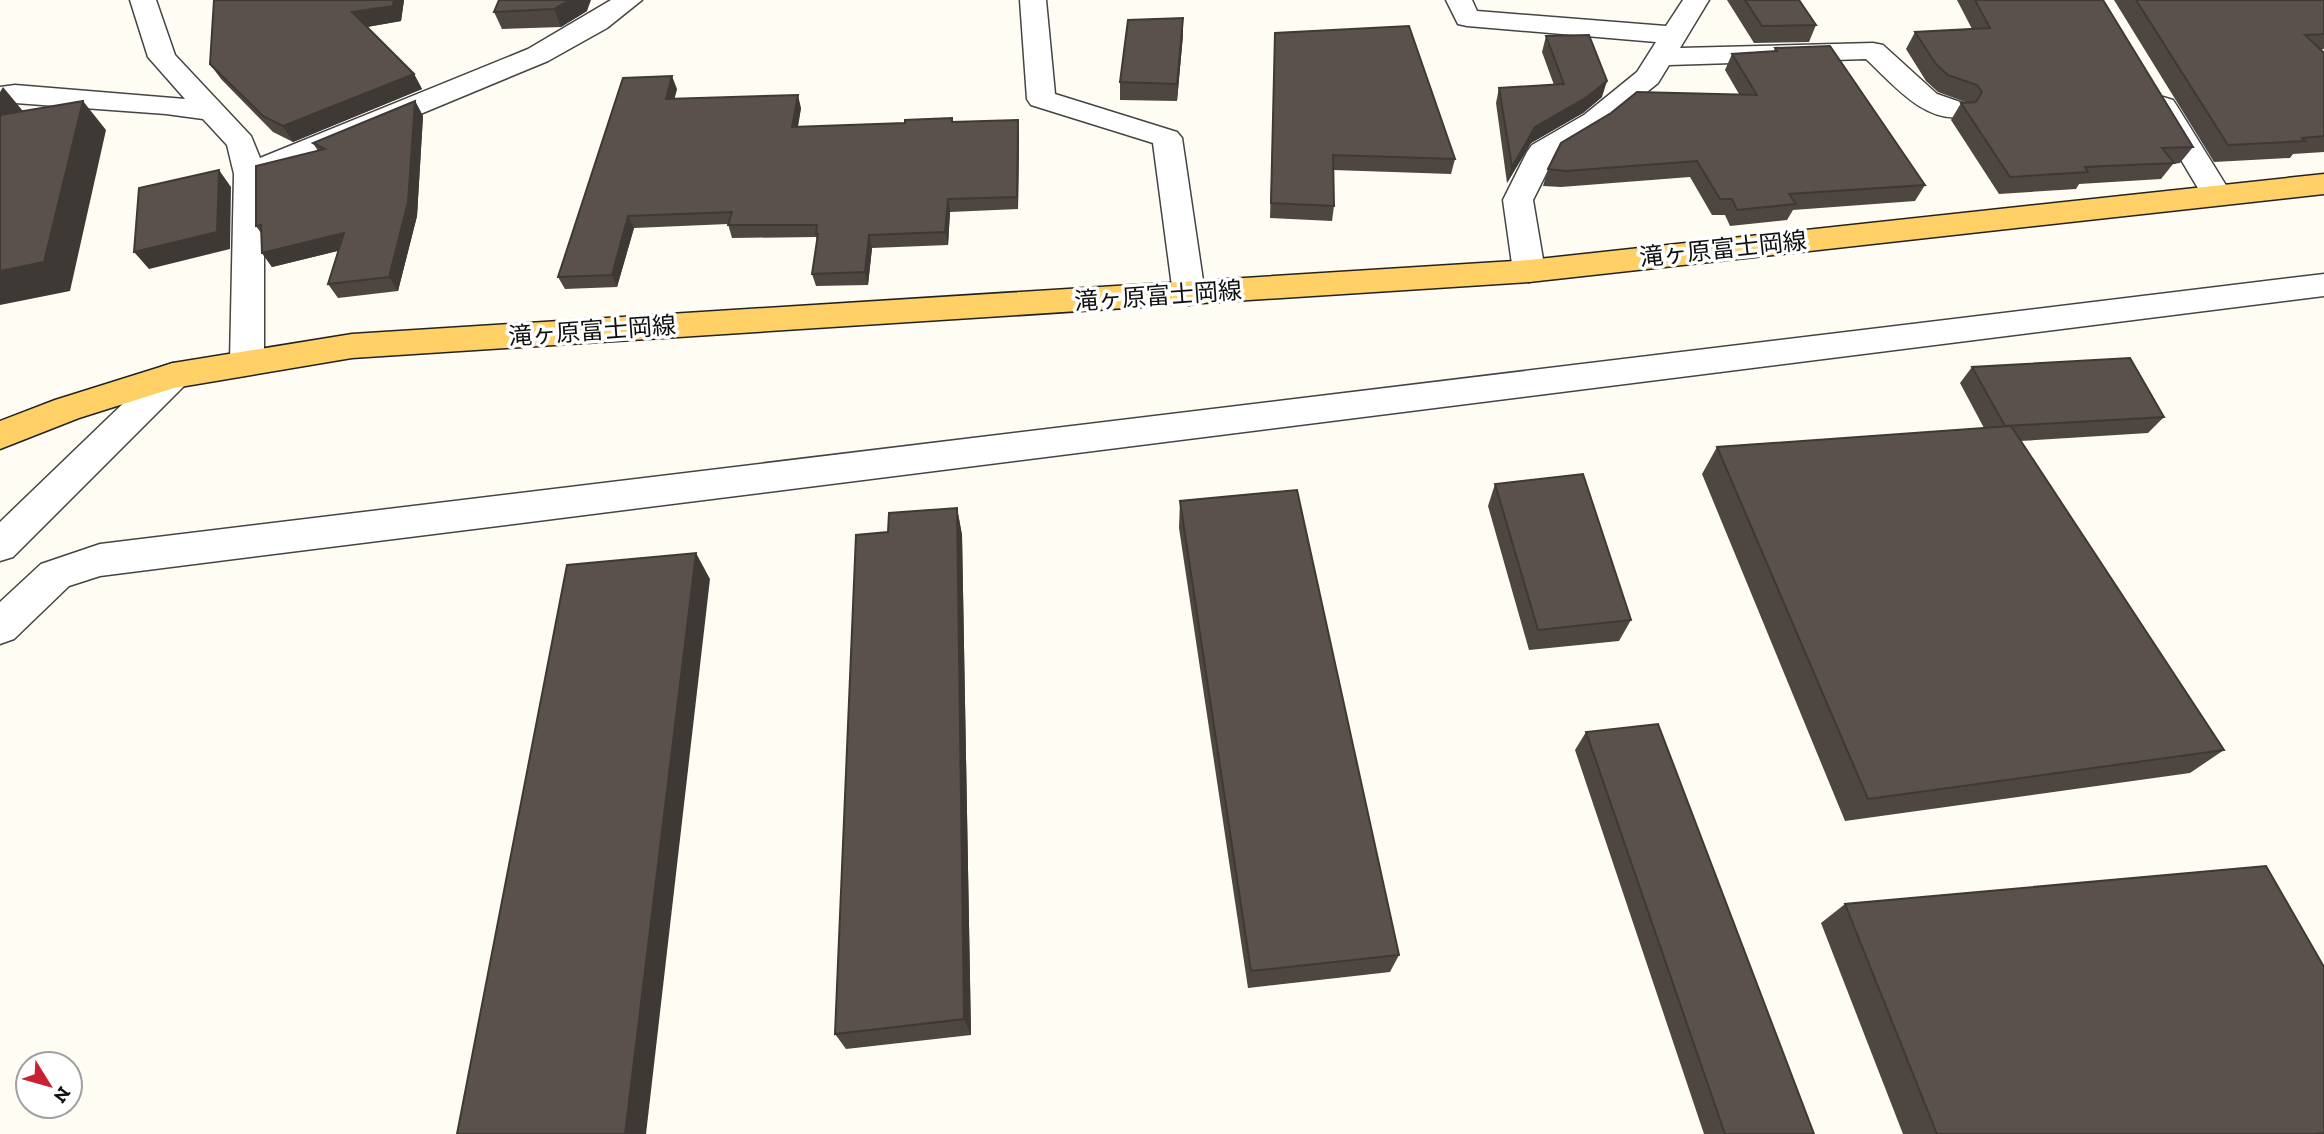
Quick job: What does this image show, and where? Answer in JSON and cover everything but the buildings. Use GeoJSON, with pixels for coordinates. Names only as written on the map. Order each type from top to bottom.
{"type":"FeatureCollection","features":[{"type":"Feature","properties":{"kind":"main road","name":"滝ヶ原富士岡線"},"geometry":{"type":"LineString","coordinates":[[0,435],[67,409],[173,376],[352,346],[1529,271],[2324,184]]}},
{"type":"Feature","properties":{"kind":"street"},"geometry":{"type":"LineString","coordinates":[[144,0],[162,57],[241,143],[248,174],[247,362]]}},
{"type":"Feature","properties":{"kind":"street"},"geometry":{"type":"LineString","coordinates":[[248,174],[538,55],[597,22],[629,0]]}},
{"type":"Feature","properties":{"kind":"street"},"geometry":{"type":"LineString","coordinates":[[1033,0],[1041,99],[1167,138],[1189,294]]}},
{"type":"Feature","properties":{"kind":"street"},"geometry":{"type":"LineString","coordinates":[[1459,0],[1467,18],[1668,46],[1873,51],[1927,100],[1956,110]]}},
{"type":"Feature","properties":{"kind":"street"},"geometry":{"type":"LineString","coordinates":[[1529,271],[1518,200],[1542,152],[1594,121],[1648,77],[1696,0]]}},
{"type":"Feature","properties":{"kind":"street"},"geometry":{"type":"LineString","coordinates":[[2147,80],[2217,195]]}},
{"type":"Feature","properties":{"kind":"street"},"geometry":{"type":"LineString","coordinates":[[0,96],[15,94],[152,104],[214,112]]}},
{"type":"Feature","properties":{"kind":"street"},"geometry":{"type":"LineString","coordinates":[[0,626],[55,575],[100,560],[2324,285]]}},
{"type":"Feature","properties":{"kind":"street"},"geometry":{"type":"LineString","coordinates":[[0,546],[173,376]]}}]}
